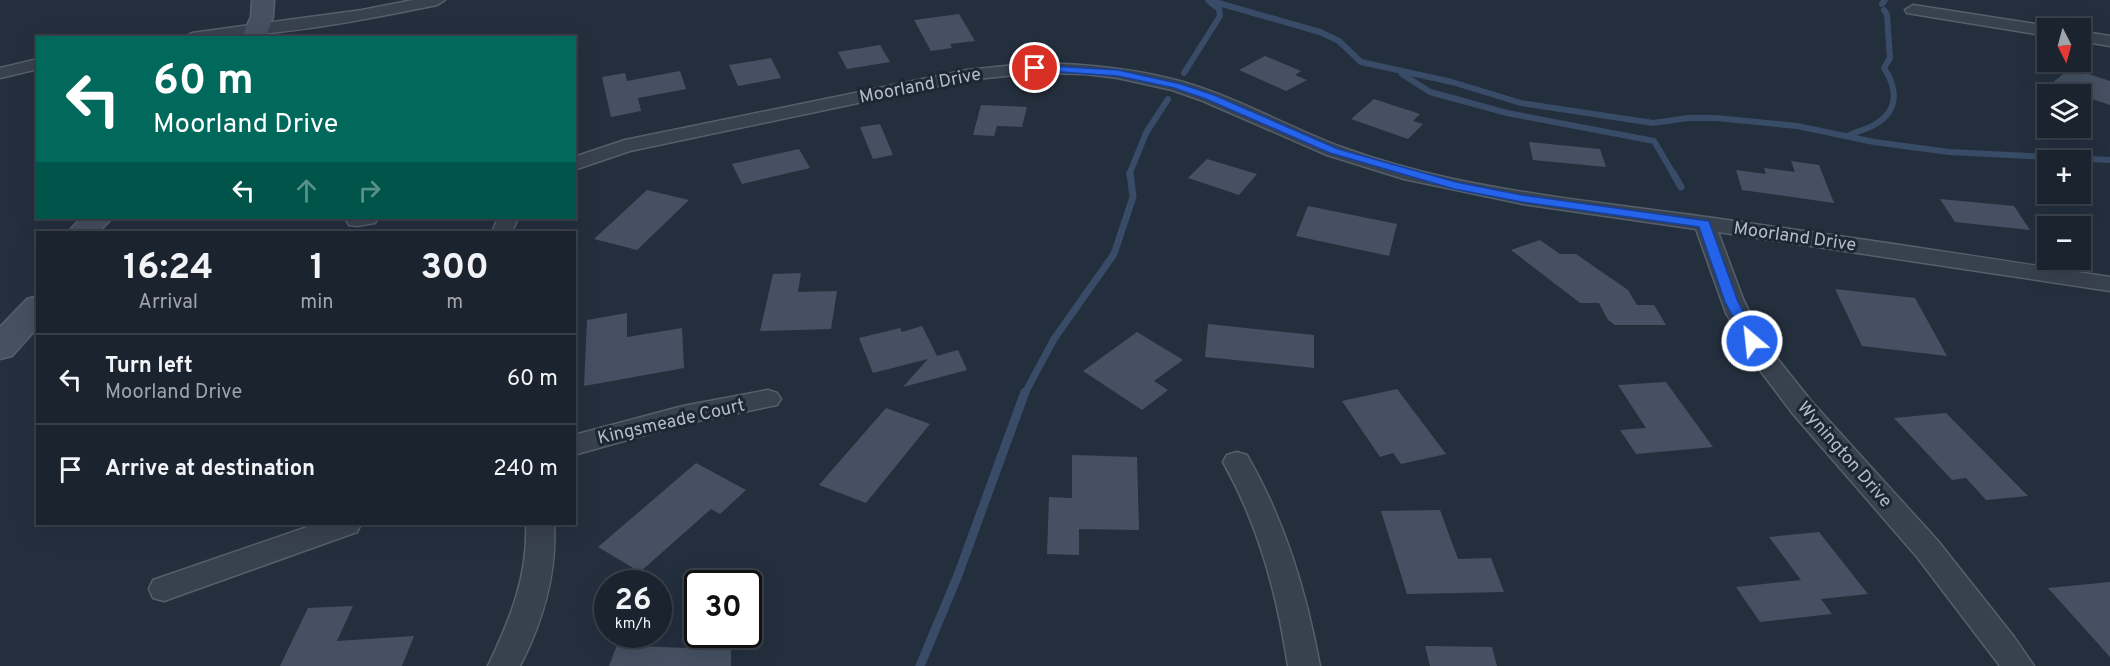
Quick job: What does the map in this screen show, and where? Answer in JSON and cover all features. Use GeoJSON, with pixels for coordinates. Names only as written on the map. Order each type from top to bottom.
{"type":"FeatureCollection","features":[{"type":"Feature","properties":{"kind":"main road"},"geometry":{"type":"LineString","coordinates":[[263,0],[262,17],[265,32]]}},
{"type":"Feature","properties":{"kind":"main road"},"geometry":{"type":"LineString","coordinates":[[265,32],[282,0]]}},
{"type":"Feature","properties":{"kind":"main road"},"geometry":{"type":"LineString","coordinates":[[84,231],[96,219]]}},
{"type":"Feature","properties":{"kind":"main road"},"geometry":{"type":"LineString","coordinates":[[106,231],[117,219]]}},
{"type":"Feature","properties":{"kind":"main road"},"geometry":{"type":"LineString","coordinates":[[0,321],[36,283]]}},
{"type":"Feature","properties":{"kind":"main road"},"geometry":{"type":"LineString","coordinates":[[0,348],[36,308]]}},
{"type":"Feature","properties":{"kind":"street"},"geometry":{"type":"LineString","coordinates":[[216,36],[265,32],[437,0]]}},
{"type":"Feature","properties":{"kind":"street"},"geometry":{"type":"LineString","coordinates":[[1913,10],[2037,29]]}},
{"type":"Feature","properties":{"kind":"street"},"geometry":{"type":"LineString","coordinates":[[2091,38],[2110,41]]}},
{"type":"Feature","properties":{"kind":"street"},"geometry":{"type":"LineString","coordinates":[[0,73],[36,64]]}},
{"type":"Feature","properties":{"kind":"street","name":"Moorland Drive"},"geometry":{"type":"LineString","coordinates":[[576,163],[625,146],[967,75],[1035,68],[1085,69],[1129,75],[1177,86],[1210,97],[1334,151],[1422,178],[1522,198],[1880,248],[2110,284]]}},
{"type":"Feature","properties":{"kind":"street","name":"Wynington Drive"},"geometry":{"type":"LineString","coordinates":[[1705,224],[1731,302],[1752,341],[1775,373],[1898,514],[1970,602],[2018,666]]}},
{"type":"Feature","properties":{"kind":"street","name":"Kingsmeade Court"},"geometry":{"type":"LineString","coordinates":[[576,444],[683,416],[768,399]]}},
{"type":"Feature","properties":{"kind":"street"},"geometry":{"type":"LineString","coordinates":[[1237,462],[1267,519],[1291,599],[1304,666]]}},
{"type":"Feature","properties":{"kind":"street"},"geometry":{"type":"LineString","coordinates":[[164,589],[344,525]]}},
{"type":"Feature","properties":{"kind":"street"},"geometry":{"type":"LineString","coordinates":[[504,666],[516,645],[533,597],[538,574],[540,525]]}},
{"type":"Feature","properties":{"kind":"building"},"geometry":{"type":"Polygon","coordinates":[[[959,14],[975,41],[950,44],[952,48],[931,51],[914,20],[959,14]]]}},
{"type":"Feature","properties":{"kind":"building"},"geometry":{"type":"Polygon","coordinates":[[[880,45],[890,62],[847,69],[838,52],[880,45]]]}},
{"type":"Feature","properties":{"kind":"building"},"geometry":{"type":"Polygon","coordinates":[[[1265,56],[1301,71],[1295,75],[1307,80],[1286,91],[1239,70],[1265,56]]]}},
{"type":"Feature","properties":{"kind":"building"},"geometry":{"type":"Polygon","coordinates":[[[771,58],[781,78],[738,86],[729,65],[771,58]]]}},
{"type":"Feature","properties":{"kind":"building"},"geometry":{"type":"Polygon","coordinates":[[[680,71],[686,89],[638,98],[641,111],[611,117],[602,77],[625,73],[627,81],[680,71]]]}},
{"type":"Feature","properties":{"kind":"building"},"geometry":{"type":"Polygon","coordinates":[[[2065,72],[2082,72],[2110,81],[2110,105],[2091,99],[2091,84],[2051,84],[2065,72]]]}},
{"type":"Feature","properties":{"kind":"building"},"geometry":{"type":"Polygon","coordinates":[[[1374,99],[1420,114],[1413,121],[1423,124],[1408,139],[1351,119],[1374,99]]]}},
{"type":"Feature","properties":{"kind":"building"},"geometry":{"type":"Polygon","coordinates":[[[981,105],[1027,107],[1022,127],[997,126],[994,136],[973,135],[981,105]]]}},
{"type":"Feature","properties":{"kind":"building"},"geometry":{"type":"Polygon","coordinates":[[[880,124],[893,155],[873,159],[860,127],[880,124]]]}},
{"type":"Feature","properties":{"kind":"building"},"geometry":{"type":"Polygon","coordinates":[[[1529,142],[1600,149],[1606,167],[1533,160],[1529,142]]]}},
{"type":"Feature","properties":{"kind":"building"},"geometry":{"type":"Polygon","coordinates":[[[799,149],[810,168],[742,184],[732,164],[799,149]]]}},
{"type":"Feature","properties":{"kind":"building"},"geometry":{"type":"Polygon","coordinates":[[[1207,159],[1257,174],[1239,195],[1188,178],[1207,159]]]}},
{"type":"Feature","properties":{"kind":"building"},"geometry":{"type":"Polygon","coordinates":[[[1791,161],[1819,165],[1834,203],[1742,190],[1736,170],[1766,174],[1764,168],[1795,172],[1791,161]]]}},
{"type":"Feature","properties":{"kind":"building"},"geometry":{"type":"Polygon","coordinates":[[[647,190],[689,200],[637,250],[594,239],[647,190]]]}},
{"type":"Feature","properties":{"kind":"building"},"geometry":{"type":"Polygon","coordinates":[[[1940,199],[2014,206],[2030,230],[1955,222],[1940,199]]]}},
{"type":"Feature","properties":{"kind":"building"},"geometry":{"type":"Polygon","coordinates":[[[1308,206],[1397,224],[1389,256],[1296,236],[1308,206]]]}},
{"type":"Feature","properties":{"kind":"building"},"geometry":{"type":"Polygon","coordinates":[[[1540,240],[1560,254],[1576,254],[1628,290],[1637,305],[1654,305],[1666,325],[1615,325],[1608,320],[1599,303],[1580,303],[1511,250],[1540,240]]]}},
{"type":"Feature","properties":{"kind":"building"},"geometry":{"type":"Polygon","coordinates":[[[801,273],[798,292],[837,291],[831,329],[760,331],[773,274],[801,273]]]}},
{"type":"Feature","properties":{"kind":"building"},"geometry":{"type":"Polygon","coordinates":[[[1835,289],[1915,298],[1947,356],[1862,346],[1835,289]]]}},
{"type":"Feature","properties":{"kind":"building"},"geometry":{"type":"Polygon","coordinates":[[[627,313],[627,337],[682,328],[684,368],[584,386],[587,320],[627,313]]]}},
{"type":"Feature","properties":{"kind":"building"},"geometry":{"type":"Polygon","coordinates":[[[1208,324],[1314,335],[1314,368],[1205,357],[1208,324]]]}},
{"type":"Feature","properties":{"kind":"building"},"geometry":{"type":"Polygon","coordinates":[[[922,326],[937,356],[958,350],[967,370],[903,387],[928,359],[873,373],[859,338],[900,328],[902,332],[922,326]]]}},
{"type":"Feature","properties":{"kind":"building"},"geometry":{"type":"Polygon","coordinates":[[[1137,332],[1183,360],[1154,381],[1168,390],[1142,410],[1083,371],[1137,332]]]}},
{"type":"Feature","properties":{"kind":"building"},"geometry":{"type":"Polygon","coordinates":[[[1666,382],[1713,447],[1636,454],[1620,430],[1646,428],[1618,385],[1666,382]]]}},
{"type":"Feature","properties":{"kind":"building"},"geometry":{"type":"Polygon","coordinates":[[[1397,389],[1446,454],[1401,464],[1393,453],[1380,457],[1342,401],[1397,389]]]}},
{"type":"Feature","properties":{"kind":"building"},"geometry":{"type":"Polygon","coordinates":[[[886,408],[930,424],[866,503],[819,485],[886,408]]]}},
{"type":"Feature","properties":{"kind":"building"},"geometry":{"type":"Polygon","coordinates":[[[1946,413],[2028,496],[1986,500],[1966,478],[1952,480],[1894,418],[1946,413]]]}},
{"type":"Feature","properties":{"kind":"building"},"geometry":{"type":"Polygon","coordinates":[[[1072,455],[1137,457],[1139,530],[1079,529],[1079,555],[1047,554],[1049,497],[1072,498],[1072,455]]]}},
{"type":"Feature","properties":{"kind":"building"},"geometry":{"type":"Polygon","coordinates":[[[696,463],[746,490],[720,514],[711,509],[642,570],[637,570],[598,547],[696,463]]]}},
{"type":"Feature","properties":{"kind":"building"},"geometry":{"type":"Polygon","coordinates":[[[1440,510],[1458,559],[1491,558],[1504,592],[1407,594],[1381,511],[1440,510]]]}},
{"type":"Feature","properties":{"kind":"building"},"geometry":{"type":"Polygon","coordinates":[[[1819,532],[1868,594],[1821,599],[1832,614],[1760,622],[1736,587],[1801,580],[1769,537],[1819,532]]]}},
{"type":"Feature","properties":{"kind":"building"},"geometry":{"type":"Polygon","coordinates":[[[2110,582],[2110,657],[2048,588],[2110,582]]]}},
{"type":"Feature","properties":{"kind":"building"},"geometry":{"type":"Polygon","coordinates":[[[353,606],[337,641],[414,636],[402,666],[280,666],[308,608],[353,606]]]}},
{"type":"Feature","properties":{"kind":"building"},"geometry":{"type":"Polygon","coordinates":[[[1425,646],[1492,647],[1497,666],[1430,666],[1425,646]]]}},
{"type":"Feature","properties":{"kind":"building"},"geometry":{"type":"Polygon","coordinates":[[[616,648],[731,650],[731,666],[609,666],[616,648]]]}},
{"type":"Feature","properties":{"kind":"waterway"},"geometry":{"type":"LineString","coordinates":[[1208,0],[1320,32],[1339,41],[1361,62],[1452,82],[1521,103],[1653,123],[1688,118],[1716,118],[1797,126],[1874,142],[1949,152],[2110,160]]}},
{"type":"Feature","properties":{"kind":"waterway"},"geometry":{"type":"LineString","coordinates":[[1882,4],[1885,0]]}},
{"type":"Feature","properties":{"kind":"waterway"},"geometry":{"type":"LineString","coordinates":[[1184,73],[1220,16],[1219,9],[1210,2]]}},
{"type":"Feature","properties":{"kind":"waterway"},"geometry":{"type":"LineString","coordinates":[[1848,136],[1874,125],[1888,113],[1892,106],[1894,92],[1884,68],[1890,58],[1887,15],[1884,10]]}},
{"type":"Feature","properties":{"kind":"waterway"},"geometry":{"type":"LineString","coordinates":[[1402,74],[1430,92],[1507,113],[1654,141],[1674,175]]}},
{"type":"Feature","properties":{"kind":"waterway"},"geometry":{"type":"LineString","coordinates":[[1129,175],[1146,133],[1168,99]]}},
{"type":"Feature","properties":{"kind":"waterway"},"geometry":{"type":"LineString","coordinates":[[1025,393],[1054,339],[1114,254],[1133,197],[1130,173]]}},
{"type":"Feature","properties":{"kind":"waterway"},"geometry":{"type":"LineString","coordinates":[[1673,173],[1681,187]]}},
{"type":"Feature","properties":{"kind":"waterway"},"geometry":{"type":"LineString","coordinates":[[920,666],[958,575],[1025,392]]}},
{"type":"Feature","properties":{"kind":"route"},"geometry":{"type":"LineString","coordinates":[[1035,68],[1085,69],[1118,73],[1177,86],[1210,97],[1334,151],[1411,175],[1495,194],[1705,224],[1731,302],[1752,341]]}}]}
